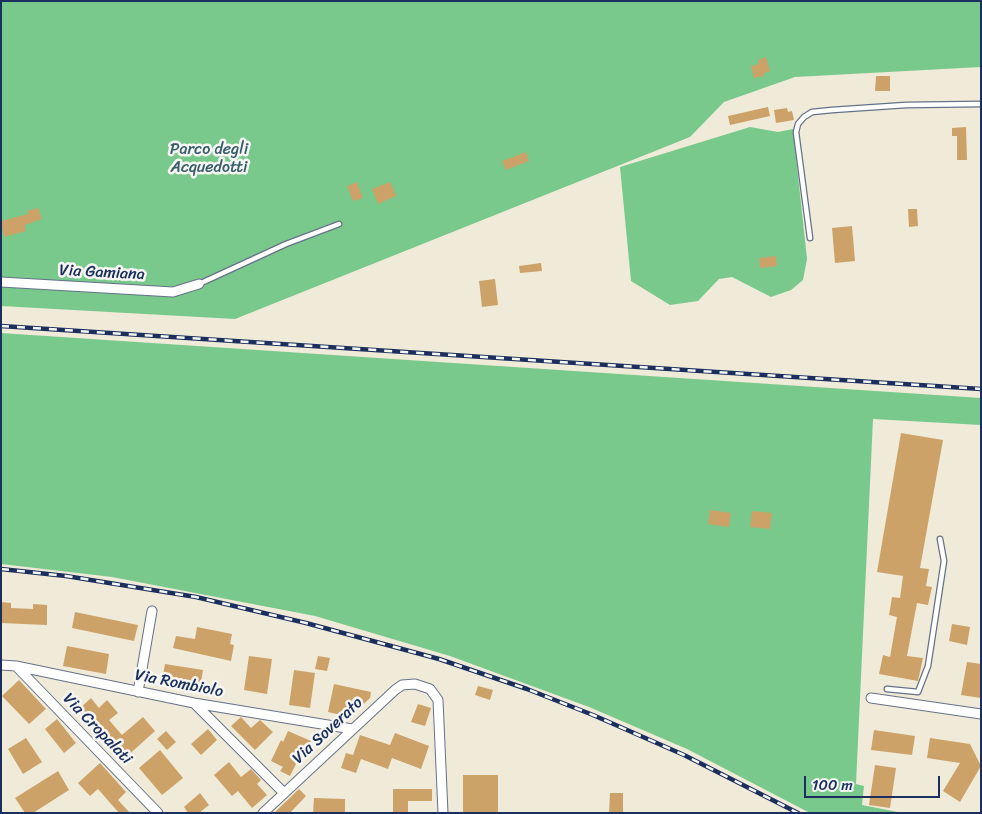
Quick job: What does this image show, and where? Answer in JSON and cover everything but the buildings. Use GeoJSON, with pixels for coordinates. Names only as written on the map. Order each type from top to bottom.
{"type":"FeatureCollection","features":[{"type":"Feature","properties":{"kind":"street","name":"Via Gamiana"},"geometry":{"type":"LineString","coordinates":[[1,282],[173,292],[199,284]]}},
{"type":"Feature","properties":{"kind":"street"},"geometry":{"type":"LineString","coordinates":[[138,692],[152,611]]}},
{"type":"Feature","properties":{"kind":"street","name":"Via Rombiolo"},"geometry":{"type":"LineString","coordinates":[[1,665],[16,666],[194,703],[352,729]]}},
{"type":"Feature","properties":{"kind":"street","name":"Via Cropalati"},"geometry":{"type":"LineString","coordinates":[[16,666],[158,813]]}},
{"type":"Feature","properties":{"kind":"street","name":"Via Soverato"},"geometry":{"type":"LineString","coordinates":[[263,813],[398,688],[410,684],[419,684],[432,691],[438,703],[443,813]]}},
{"type":"Feature","properties":{"kind":"street"},"geometry":{"type":"LineString","coordinates":[[871,698],[981,714]]}},
{"type":"Feature","properties":{"kind":"street"},"geometry":{"type":"LineString","coordinates":[[194,703],[284,793]]}},
{"type":"Feature","properties":{"kind":"lane"},"geometry":{"type":"LineString","coordinates":[[810,238],[796,132],[798,124],[804,117],[812,112],[832,110],[906,105],[981,104]]}},
{"type":"Feature","properties":{"kind":"lane"},"geometry":{"type":"LineString","coordinates":[[199,284],[286,244],[340,224]]}},
{"type":"Feature","properties":{"kind":"lane"},"geometry":{"type":"LineString","coordinates":[[915,704],[928,666],[944,561],[940,539]]}},
{"type":"Feature","properties":{"kind":"lane"},"geometry":{"type":"LineString","coordinates":[[887,689],[918,692]]}},
{"type":"Feature","properties":{"kind":"green space","name":"Parco degli Acquedotti"},"geometry":{"type":"Polygon","coordinates":[[[1,1],[981,1],[981,67],[795,77],[724,102],[690,137],[235,319],[1,306],[1,1]]]}},
{"type":"Feature","properties":{"kind":"green space"},"geometry":{"type":"Polygon","coordinates":[[[750,127],[778,132],[793,129],[807,259],[803,280],[791,290],[771,297],[732,277],[719,279],[698,301],[670,305],[631,281],[620,167],[750,127]]]}},
{"type":"Feature","properties":{"kind":"green space"},"geometry":{"type":"Polygon","coordinates":[[[1,333],[981,398],[981,425],[873,419],[856,784],[864,786],[862,805],[903,813],[810,813],[687,749],[589,707],[450,656],[315,616],[112,577],[1,564],[1,333]]]}},
{"type":"Feature","properties":{"kind":"railway"},"geometry":{"type":"LineString","coordinates":[[1,326],[981,389]]}},
{"type":"Feature","properties":{"kind":"railway"},"geometry":{"type":"LineString","coordinates":[[1,569],[66,576],[196,597],[306,623],[439,659],[527,689],[593,715],[684,755],[798,813]]}}]}
